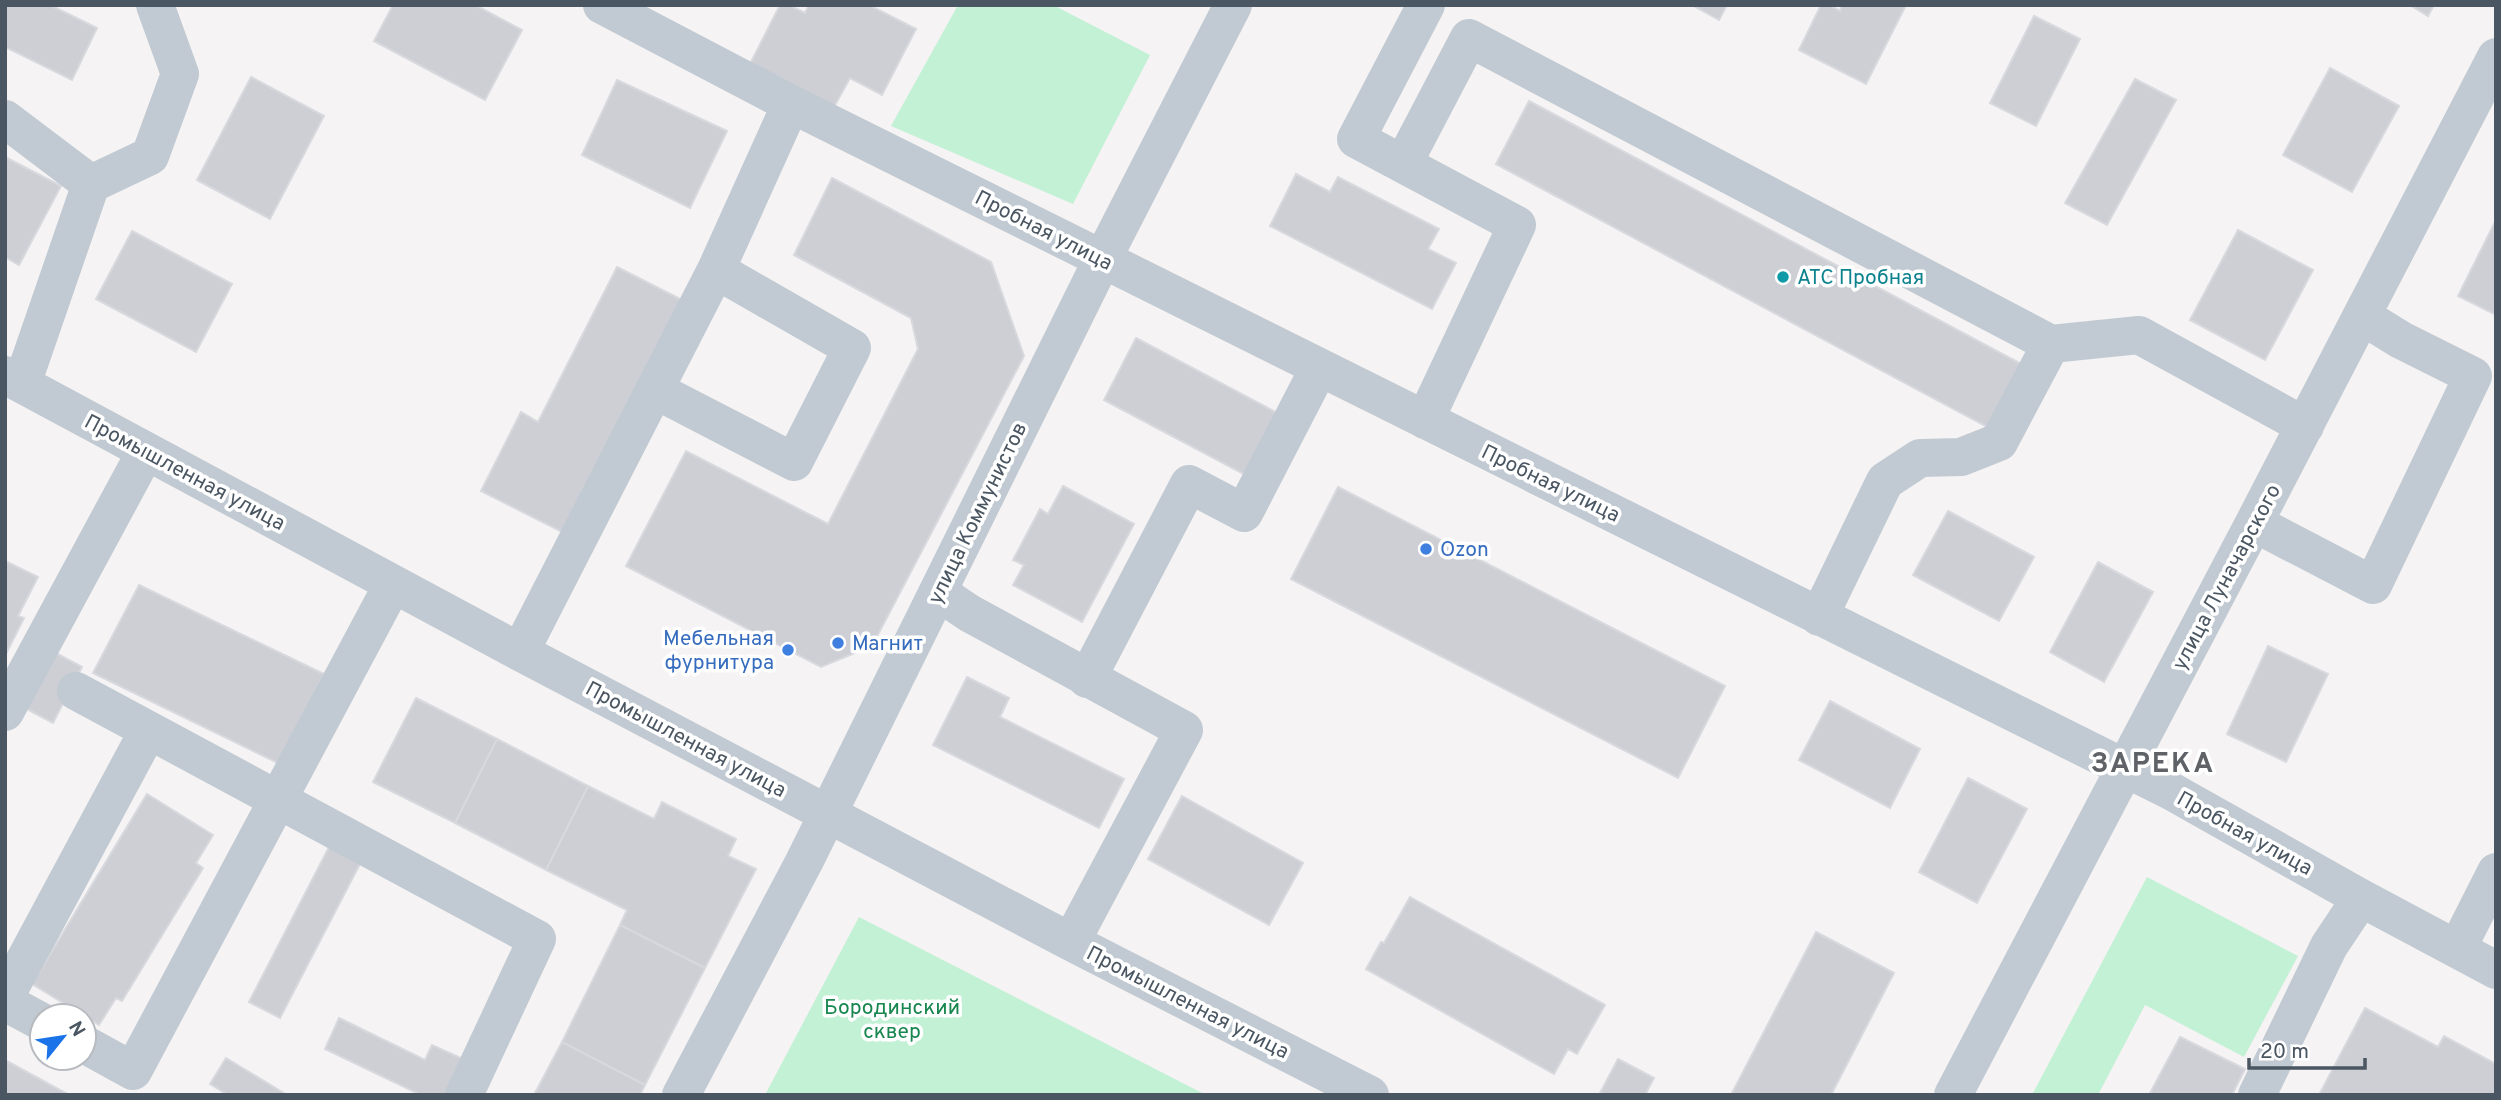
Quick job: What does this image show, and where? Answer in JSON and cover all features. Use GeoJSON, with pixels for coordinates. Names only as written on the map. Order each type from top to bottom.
{"type":"FeatureCollection","features":[{"type":"Feature","properties":{"kind":"street"},"geometry":{"type":"LineString","coordinates":[[14,380],[91,184],[149,156],[180,74],[155,5]]}},
{"type":"Feature","properties":{"kind":"street","name":"Пробная улица"},"geometry":{"type":"LineString","coordinates":[[602,5],[791,104],[1102,260],[2171,791],[2496,970]]}},
{"type":"Feature","properties":{"kind":"street","name":"улица Коммунистов"},"geometry":{"type":"LineString","coordinates":[[681,1095],[828,813],[1102,260],[1233,5]]}},
{"type":"Feature","properties":{"kind":"street"},"geometry":{"type":"LineString","coordinates":[[1425,420],[1517,225],[1356,139],[1426,5]]}},
{"type":"Feature","properties":{"kind":"street"},"geometry":{"type":"LineString","coordinates":[[1403,164],[1469,38],[2050,344],[2139,335],[2305,426]]}},
{"type":"Feature","properties":{"kind":"street","name":"улица Луначарского"},"geometry":{"type":"LineString","coordinates":[[1953,1095],[2496,57]]}},
{"type":"Feature","properties":{"kind":"street"},"geometry":{"type":"LineString","coordinates":[[520,652],[716,270],[791,104]]}},
{"type":"Feature","properties":{"kind":"street"},"geometry":{"type":"LineString","coordinates":[[5,119],[91,184]]}},
{"type":"Feature","properties":{"kind":"street"},"geometry":{"type":"LineString","coordinates":[[655,390],[794,462],[852,348],[716,270]]}},
{"type":"Feature","properties":{"kind":"street"},"geometry":{"type":"LineString","coordinates":[[2254,523],[2373,584],[2473,376],[2401,340],[2362,316]]}},
{"type":"Feature","properties":{"kind":"street"},"geometry":{"type":"LineString","coordinates":[[1819,617],[1885,481],[1920,458],[1961,457],[1999,442],[2050,344]]}},
{"type":"Feature","properties":{"kind":"street"},"geometry":{"type":"LineString","coordinates":[[1087,679],[1189,484],[1244,513],[1319,368]]}},
{"type":"Feature","properties":{"kind":"street","name":"Промышленная улица"},"geometry":{"type":"LineString","coordinates":[[14,380],[520,652],[1071,942],[1370,1095]]}},
{"type":"Feature","properties":{"kind":"street"},"geometry":{"type":"LineString","coordinates":[[5,712],[146,451]]}},
{"type":"Feature","properties":{"kind":"street"},"geometry":{"type":"LineString","coordinates":[[98,1052],[133,1071],[393,584]]}},
{"type":"Feature","properties":{"kind":"street"},"geometry":{"type":"LineString","coordinates":[[938,592],[969,613],[1184,730],[1071,942]]}},
{"type":"Feature","properties":{"kind":"street"},"geometry":{"type":"LineString","coordinates":[[76,691],[537,939],[464,1095]]}},
{"type":"Feature","properties":{"kind":"street"},"geometry":{"type":"LineString","coordinates":[[28,1014],[5,1000],[148,731]]}},
{"type":"Feature","properties":{"kind":"street"},"geometry":{"type":"LineString","coordinates":[[2457,949],[2496,872]]}},
{"type":"Feature","properties":{"kind":"street"},"geometry":{"type":"LineString","coordinates":[[2257,1095],[2329,946],[2361,898]]}},
{"type":"Feature","properties":{"kind":"green space"},"geometry":{"type":"Polygon","coordinates":[[[958,5],[1053,5],[1150,55],[1073,204],[891,126],[958,5]]]}},
{"type":"Feature","properties":{"kind":"green space"},"geometry":{"type":"Polygon","coordinates":[[[2147,877],[2298,956],[2244,1057],[2145,1005],[2098,1095],[2032,1095],[2147,877]]]}},
{"type":"Feature","properties":{"kind":"green space","name":"Бородинский сквер"},"geometry":{"type":"Polygon","coordinates":[[[859,917],[1206,1095],[765,1095],[859,917]]]}},
{"type":"Feature","properties":{"kind":"building"},"geometry":{"type":"Polygon","coordinates":[[[5,5],[50,5],[97,28],[72,80],[5,47],[5,5]]]}},
{"type":"Feature","properties":{"kind":"building"},"geometry":{"type":"Polygon","coordinates":[[[393,5],[475,5],[522,30],[485,100],[374,41],[393,5]]]}},
{"type":"Feature","properties":{"kind":"building"},"geometry":{"type":"Polygon","coordinates":[[[780,5],[789,5],[805,13],[809,5],[869,5],[916,29],[882,95],[850,78],[834,107],[750,64],[780,5]]]}},
{"type":"Feature","properties":{"kind":"building"},"geometry":{"type":"Polygon","coordinates":[[[1692,5],[1727,5],[1719,20],[1692,5]]]}},
{"type":"Feature","properties":{"kind":"building"},"geometry":{"type":"Polygon","coordinates":[[[1821,5],[1829,5],[1840,11],[1842,5],[1906,5],[1866,84],[1799,50],[1821,5]]]}},
{"type":"Feature","properties":{"kind":"building"},"geometry":{"type":"Polygon","coordinates":[[[2410,5],[2434,5],[2428,16],[2410,5]]]}},
{"type":"Feature","properties":{"kind":"building"},"geometry":{"type":"Polygon","coordinates":[[[2034,16],[2080,39],[2036,126],[1990,103],[2034,16]]]}},
{"type":"Feature","properties":{"kind":"building"},"geometry":{"type":"Polygon","coordinates":[[[2330,68],[2399,106],[2352,192],[2283,155],[2330,68]]]}},
{"type":"Feature","properties":{"kind":"building"},"geometry":{"type":"Polygon","coordinates":[[[251,77],[324,116],[270,219],[197,180],[251,77]]]}},
{"type":"Feature","properties":{"kind":"building"},"geometry":{"type":"Polygon","coordinates":[[[2135,79],[2176,100],[2107,225],[2065,203],[2135,79]]]}},
{"type":"Feature","properties":{"kind":"building"},"geometry":{"type":"Polygon","coordinates":[[[617,80],[727,131],[690,208],[582,155],[617,80]]]}},
{"type":"Feature","properties":{"kind":"building","name":"АТС Пробная"},"geometry":{"type":"Polygon","coordinates":[[[1529,101],[2023,365],[1989,428],[1496,164],[1529,101]]]}},
{"type":"Feature","properties":{"kind":"building"},"geometry":{"type":"Polygon","coordinates":[[[5,157],[61,186],[19,265],[5,257],[5,157]]]}},
{"type":"Feature","properties":{"kind":"building"},"geometry":{"type":"Polygon","coordinates":[[[1296,174],[1330,192],[1338,177],[1439,229],[1428,249],[1456,263],[1432,309],[1270,226],[1296,174]]]}},
{"type":"Feature","properties":{"kind":"building"},"geometry":{"type":"Polygon","coordinates":[[[832,178],[991,262],[1024,356],[872,646],[821,667],[626,566],[686,451],[828,524],[918,349],[911,318],[794,255],[832,178]]]}},
{"type":"Feature","properties":{"kind":"building"},"geometry":{"type":"Polygon","coordinates":[[[2496,220],[2496,315],[2458,296],[2496,220]]]}},
{"type":"Feature","properties":{"kind":"building"},"geometry":{"type":"Polygon","coordinates":[[[2238,230],[2313,270],[2265,360],[2190,320],[2238,230]]]}},
{"type":"Feature","properties":{"kind":"building"},"geometry":{"type":"Polygon","coordinates":[[[132,231],[232,284],[196,352],[96,299],[132,231]]]}},
{"type":"Feature","properties":{"kind":"building"},"geometry":{"type":"Polygon","coordinates":[[[617,267],[688,303],[570,536],[481,491],[521,412],[538,422],[617,267]]]}},
{"type":"Feature","properties":{"kind":"building"},"geometry":{"type":"Polygon","coordinates":[[[1136,338],[1283,416],[1251,478],[1104,400],[1136,338]]]}},
{"type":"Feature","properties":{"kind":"building"},"geometry":{"type":"Polygon","coordinates":[[[1063,486],[1134,524],[1082,622],[1013,585],[1024,565],[1013,560],[1040,509],[1048,514],[1063,486]]]}},
{"type":"Feature","properties":{"kind":"building"},"geometry":{"type":"Polygon","coordinates":[[[1338,487],[1725,686],[1678,778],[1291,579],[1338,487]]]}},
{"type":"Feature","properties":{"kind":"building"},"geometry":{"type":"Polygon","coordinates":[[[1948,511],[2034,557],[1999,621],[1913,575],[1948,511]]]}},
{"type":"Feature","properties":{"kind":"building"},"geometry":{"type":"Polygon","coordinates":[[[5,561],[38,577],[18,616],[24,618],[7,652],[5,651],[5,561]]]}},
{"type":"Feature","properties":{"kind":"building"},"geometry":{"type":"Polygon","coordinates":[[[2098,562],[2153,592],[2104,682],[2050,652],[2098,562]]]}},
{"type":"Feature","properties":{"kind":"building"},"geometry":{"type":"Polygon","coordinates":[[[139,585],[324,674],[280,764],[93,673],[139,585]]]}},
{"type":"Feature","properties":{"kind":"building"},"geometry":{"type":"Polygon","coordinates":[[[2268,646],[2328,674],[2286,762],[2227,734],[2268,646]]]}},
{"type":"Feature","properties":{"kind":"building"},"geometry":{"type":"Polygon","coordinates":[[[52,651],[82,667],[53,723],[23,707],[52,651]]]}},
{"type":"Feature","properties":{"kind":"building"},"geometry":{"type":"Polygon","coordinates":[[[967,677],[1009,698],[1000,717],[1124,779],[1099,828],[933,745],[967,677]]]}},
{"type":"Feature","properties":{"kind":"building"},"geometry":{"type":"Polygon","coordinates":[[[416,698],[497,739],[455,823],[373,782],[416,698]]]}},
{"type":"Feature","properties":{"kind":"building"},"geometry":{"type":"Polygon","coordinates":[[[1830,701],[1920,749],[1890,808],[1799,760],[1830,701]]]}},
{"type":"Feature","properties":{"kind":"building"},"geometry":{"type":"Polygon","coordinates":[[[497,739],[588,786],[546,870],[455,823],[497,739]]]}},
{"type":"Feature","properties":{"kind":"building"},"geometry":{"type":"Polygon","coordinates":[[[1968,778],[2027,809],[1977,903],[1919,872],[1968,778]]]}},
{"type":"Feature","properties":{"kind":"building"},"geometry":{"type":"Polygon","coordinates":[[[588,786],[654,819],[662,802],[736,839],[728,856],[756,869],[705,968],[620,925],[627,910],[546,870],[588,786]]]}},
{"type":"Feature","properties":{"kind":"building"},"geometry":{"type":"Polygon","coordinates":[[[147,794],[213,835],[196,863],[203,868],[122,1001],[116,998],[99,1025],[98,1002],[61,1002],[32,984],[147,794]]]}},
{"type":"Feature","properties":{"kind":"building"},"geometry":{"type":"Polygon","coordinates":[[[1182,796],[1303,863],[1269,925],[1148,859],[1182,796]]]}},
{"type":"Feature","properties":{"kind":"building"},"geometry":{"type":"Polygon","coordinates":[[[330,845],[361,862],[280,1018],[249,1002],[330,845]]]}},
{"type":"Feature","properties":{"kind":"building"},"geometry":{"type":"Polygon","coordinates":[[[1410,897],[1605,1005],[1577,1054],[1568,1049],[1554,1074],[1366,969],[1410,897]]]}},
{"type":"Feature","properties":{"kind":"building"},"geometry":{"type":"Polygon","coordinates":[[[620,925],[705,968],[645,1085],[562,1042],[620,925]]]}},
{"type":"Feature","properties":{"kind":"building"},"geometry":{"type":"Polygon","coordinates":[[[1816,932],[1894,973],[1831,1095],[1731,1095],[1816,932]]]}},
{"type":"Feature","properties":{"kind":"building"},"geometry":{"type":"Polygon","coordinates":[[[2365,1008],[2438,1047],[2444,1036],[2496,1064],[2496,1095],[2319,1095],[2365,1008]]]}},
{"type":"Feature","properties":{"kind":"building"},"geometry":{"type":"Polygon","coordinates":[[[339,1018],[425,1060],[432,1045],[463,1059],[446,1095],[421,1095],[325,1049],[339,1018]]]}},
{"type":"Feature","properties":{"kind":"building"},"geometry":{"type":"Polygon","coordinates":[[[2180,1037],[2245,1069],[2232,1095],[2149,1095],[2180,1037]]]}},
{"type":"Feature","properties":{"kind":"building"},"geometry":{"type":"Polygon","coordinates":[[[562,1042],[645,1085],[640,1095],[534,1095],[562,1042]]]}},
{"type":"Feature","properties":{"kind":"building"},"geometry":{"type":"Polygon","coordinates":[[[226,1058],[287,1095],[228,1095],[210,1084],[226,1058]]]}},
{"type":"Feature","properties":{"kind":"building"},"geometry":{"type":"Polygon","coordinates":[[[1618,1059],[1654,1078],[1645,1095],[1600,1093],[1618,1059]]]}},
{"type":"Feature","properties":{"kind":"building"},"geometry":{"type":"Polygon","coordinates":[[[5,1060],[69,1095],[5,1095],[5,1060]]]}},
{"type":"Feature","properties":{"kind":"place","name":"АТС Пробная"},"geometry":{"type":"Point","coordinates":[1783,277]}},
{"type":"Feature","properties":{"kind":"place","name":"Ozon"},"geometry":{"type":"Point","coordinates":[1426,549]}},
{"type":"Feature","properties":{"kind":"place","name":"Магнит"},"geometry":{"type":"Point","coordinates":[838,643]}},
{"type":"Feature","properties":{"kind":"place","name":"Мебельная фурнитура"},"geometry":{"type":"Point","coordinates":[788,650]}},
{"type":"Feature","properties":{"kind":"district","name":"ЗАРЕКА"},"geometry":{"type":"Point","coordinates":[2153,762]}}]}
